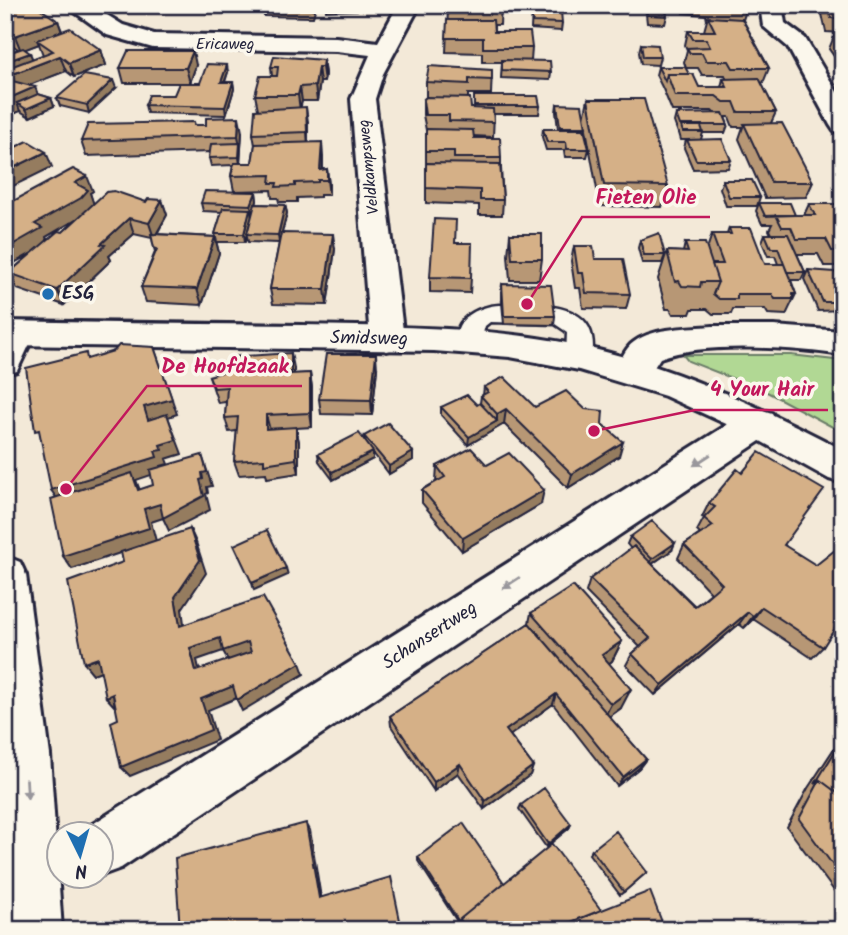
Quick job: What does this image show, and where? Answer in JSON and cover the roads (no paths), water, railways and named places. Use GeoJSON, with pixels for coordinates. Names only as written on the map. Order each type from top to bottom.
{"type":"FeatureCollection","features":[{"type":"Feature","properties":{"kind":"street","name":"Ericaweg"},"geometry":{"type":"LineString","coordinates":[[76,5],[115,30],[153,41],[336,44],[383,49]]}},
{"type":"Feature","properties":{"kind":"street","name":"Veldkampsweg"},"geometry":{"type":"LineString","coordinates":[[387,339],[363,107],[368,82],[383,49],[409,5]]}},
{"type":"Feature","properties":{"kind":"street"},"geometry":{"type":"LineString","coordinates":[[771,5],[775,28],[797,43],[843,125]]}},
{"type":"Feature","properties":{"kind":"street"},"geometry":{"type":"LineString","coordinates":[[634,371],[641,356],[649,349],[682,340],[805,338],[843,343]]}},
{"type":"Feature","properties":{"kind":"street","name":"Smidsweg"},"geometry":{"type":"LineString","coordinates":[[9,343],[387,339],[510,345],[634,371],[708,398],[843,468]]}},
{"type":"Feature","properties":{"kind":"street","name":"Schansertweg"},"geometry":{"type":"LineString","coordinates":[[116,840],[759,423]]}},
{"type":"Feature","properties":{"kind":"street"},"geometry":{"type":"LineString","coordinates":[[5,575],[43,900]]}},
{"type":"Feature","properties":{"kind":"place","name":"ESG"},"geometry":{"type":"Point","coordinates":[48,294]}},
{"type":"Feature","properties":{"kind":"place","name":"Fieten Olie"},"geometry":{"type":"Point","coordinates":[527,304]}},
{"type":"Feature","properties":{"kind":"place","name":"4 Your Hair"},"geometry":{"type":"Point","coordinates":[594,431]}},
{"type":"Feature","properties":{"kind":"place","name":"De Hoofdzaak"},"geometry":{"type":"Point","coordinates":[66,489]}}]}
